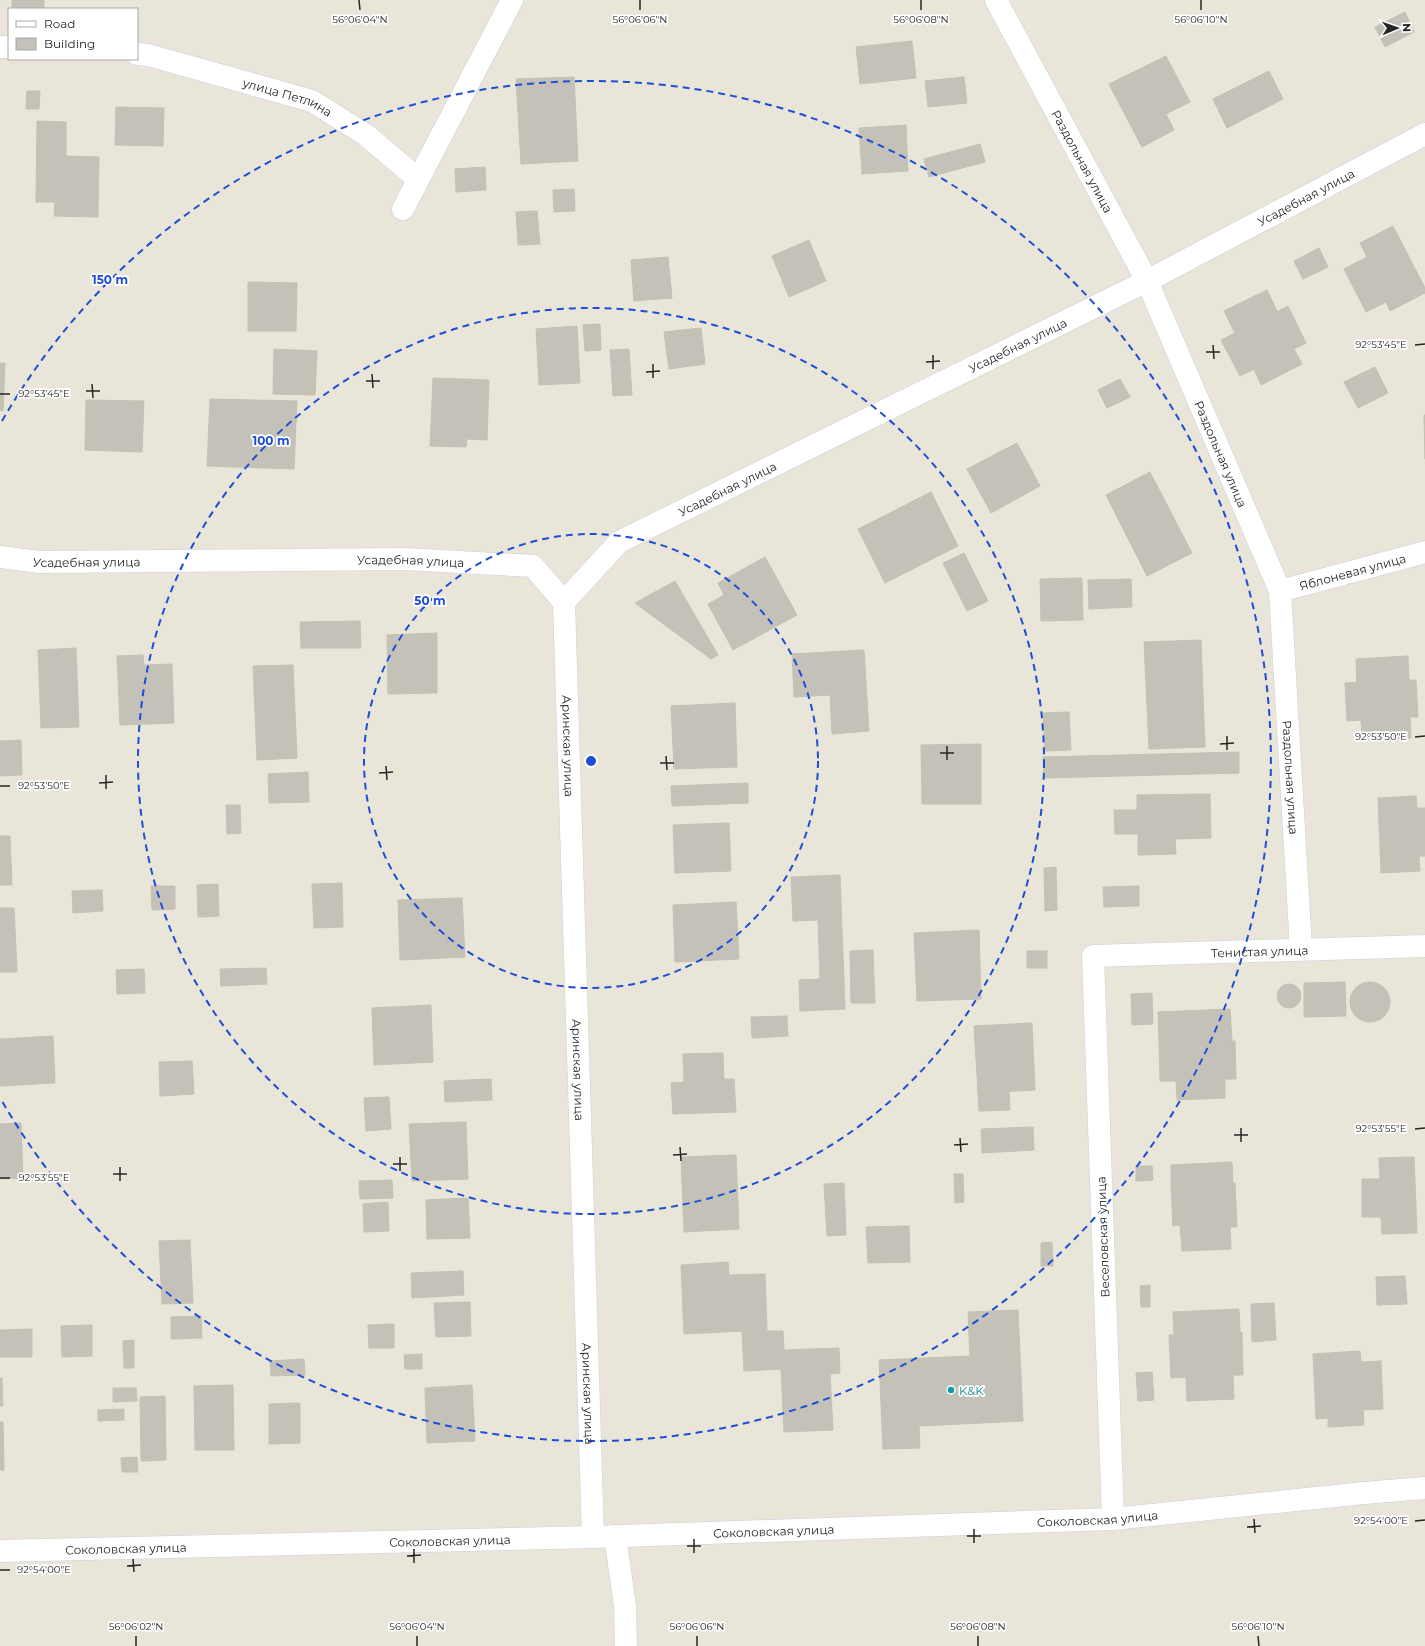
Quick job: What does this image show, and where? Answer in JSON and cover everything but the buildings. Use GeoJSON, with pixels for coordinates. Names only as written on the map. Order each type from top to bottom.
{"type":"FeatureCollection","features":[{"type":"Feature","properties":{"kind":"street"},"geometry":{"type":"LineString","coordinates":[[403,209],[512,0]]}},
{"type":"Feature","properties":{"kind":"street","name":"Раздольная улица"},"geometry":{"type":"LineString","coordinates":[[996,0],[1147,281],[1280,591],[1300,949]]}},
{"type":"Feature","properties":{"kind":"street","name":"улица Петлина"},"geometry":{"type":"LineString","coordinates":[[138,54],[148,55],[312,101],[366,135],[418,179]]}},
{"type":"Feature","properties":{"kind":"street","name":"Усадебная улица"},"geometry":{"type":"LineString","coordinates":[[0,557],[39,562],[405,559],[533,566],[564,602],[619,542],[1147,281],[1425,134]]}},
{"type":"Feature","properties":{"kind":"street","name":"Яблоневая улица"},"geometry":{"type":"LineString","coordinates":[[1280,591],[1425,552]]}},
{"type":"Feature","properties":{"kind":"street","name":"Аринская улица"},"geometry":{"type":"LineString","coordinates":[[564,602],[593,1537]]}},
{"type":"Feature","properties":{"kind":"street","name":"Тенистая улица"},"geometry":{"type":"LineString","coordinates":[[1093,956],[1425,946]]}},
{"type":"Feature","properties":{"kind":"street","name":"Веселовская улица"},"geometry":{"type":"LineString","coordinates":[[1093,956],[1113,1519]]}},
{"type":"Feature","properties":{"kind":"street","name":"Соколовская улица"},"geometry":{"type":"LineString","coordinates":[[0,1551],[593,1537],[1113,1519],[1425,1488]]}},
{"type":"Feature","properties":{"kind":"street"},"geometry":{"type":"LineString","coordinates":[[615,1536],[625,1606],[626,1646]]}},
{"type":"Feature","properties":{"kind":"place","name":"K&K"},"geometry":{"type":"Point","coordinates":[951,1390]}}]}
